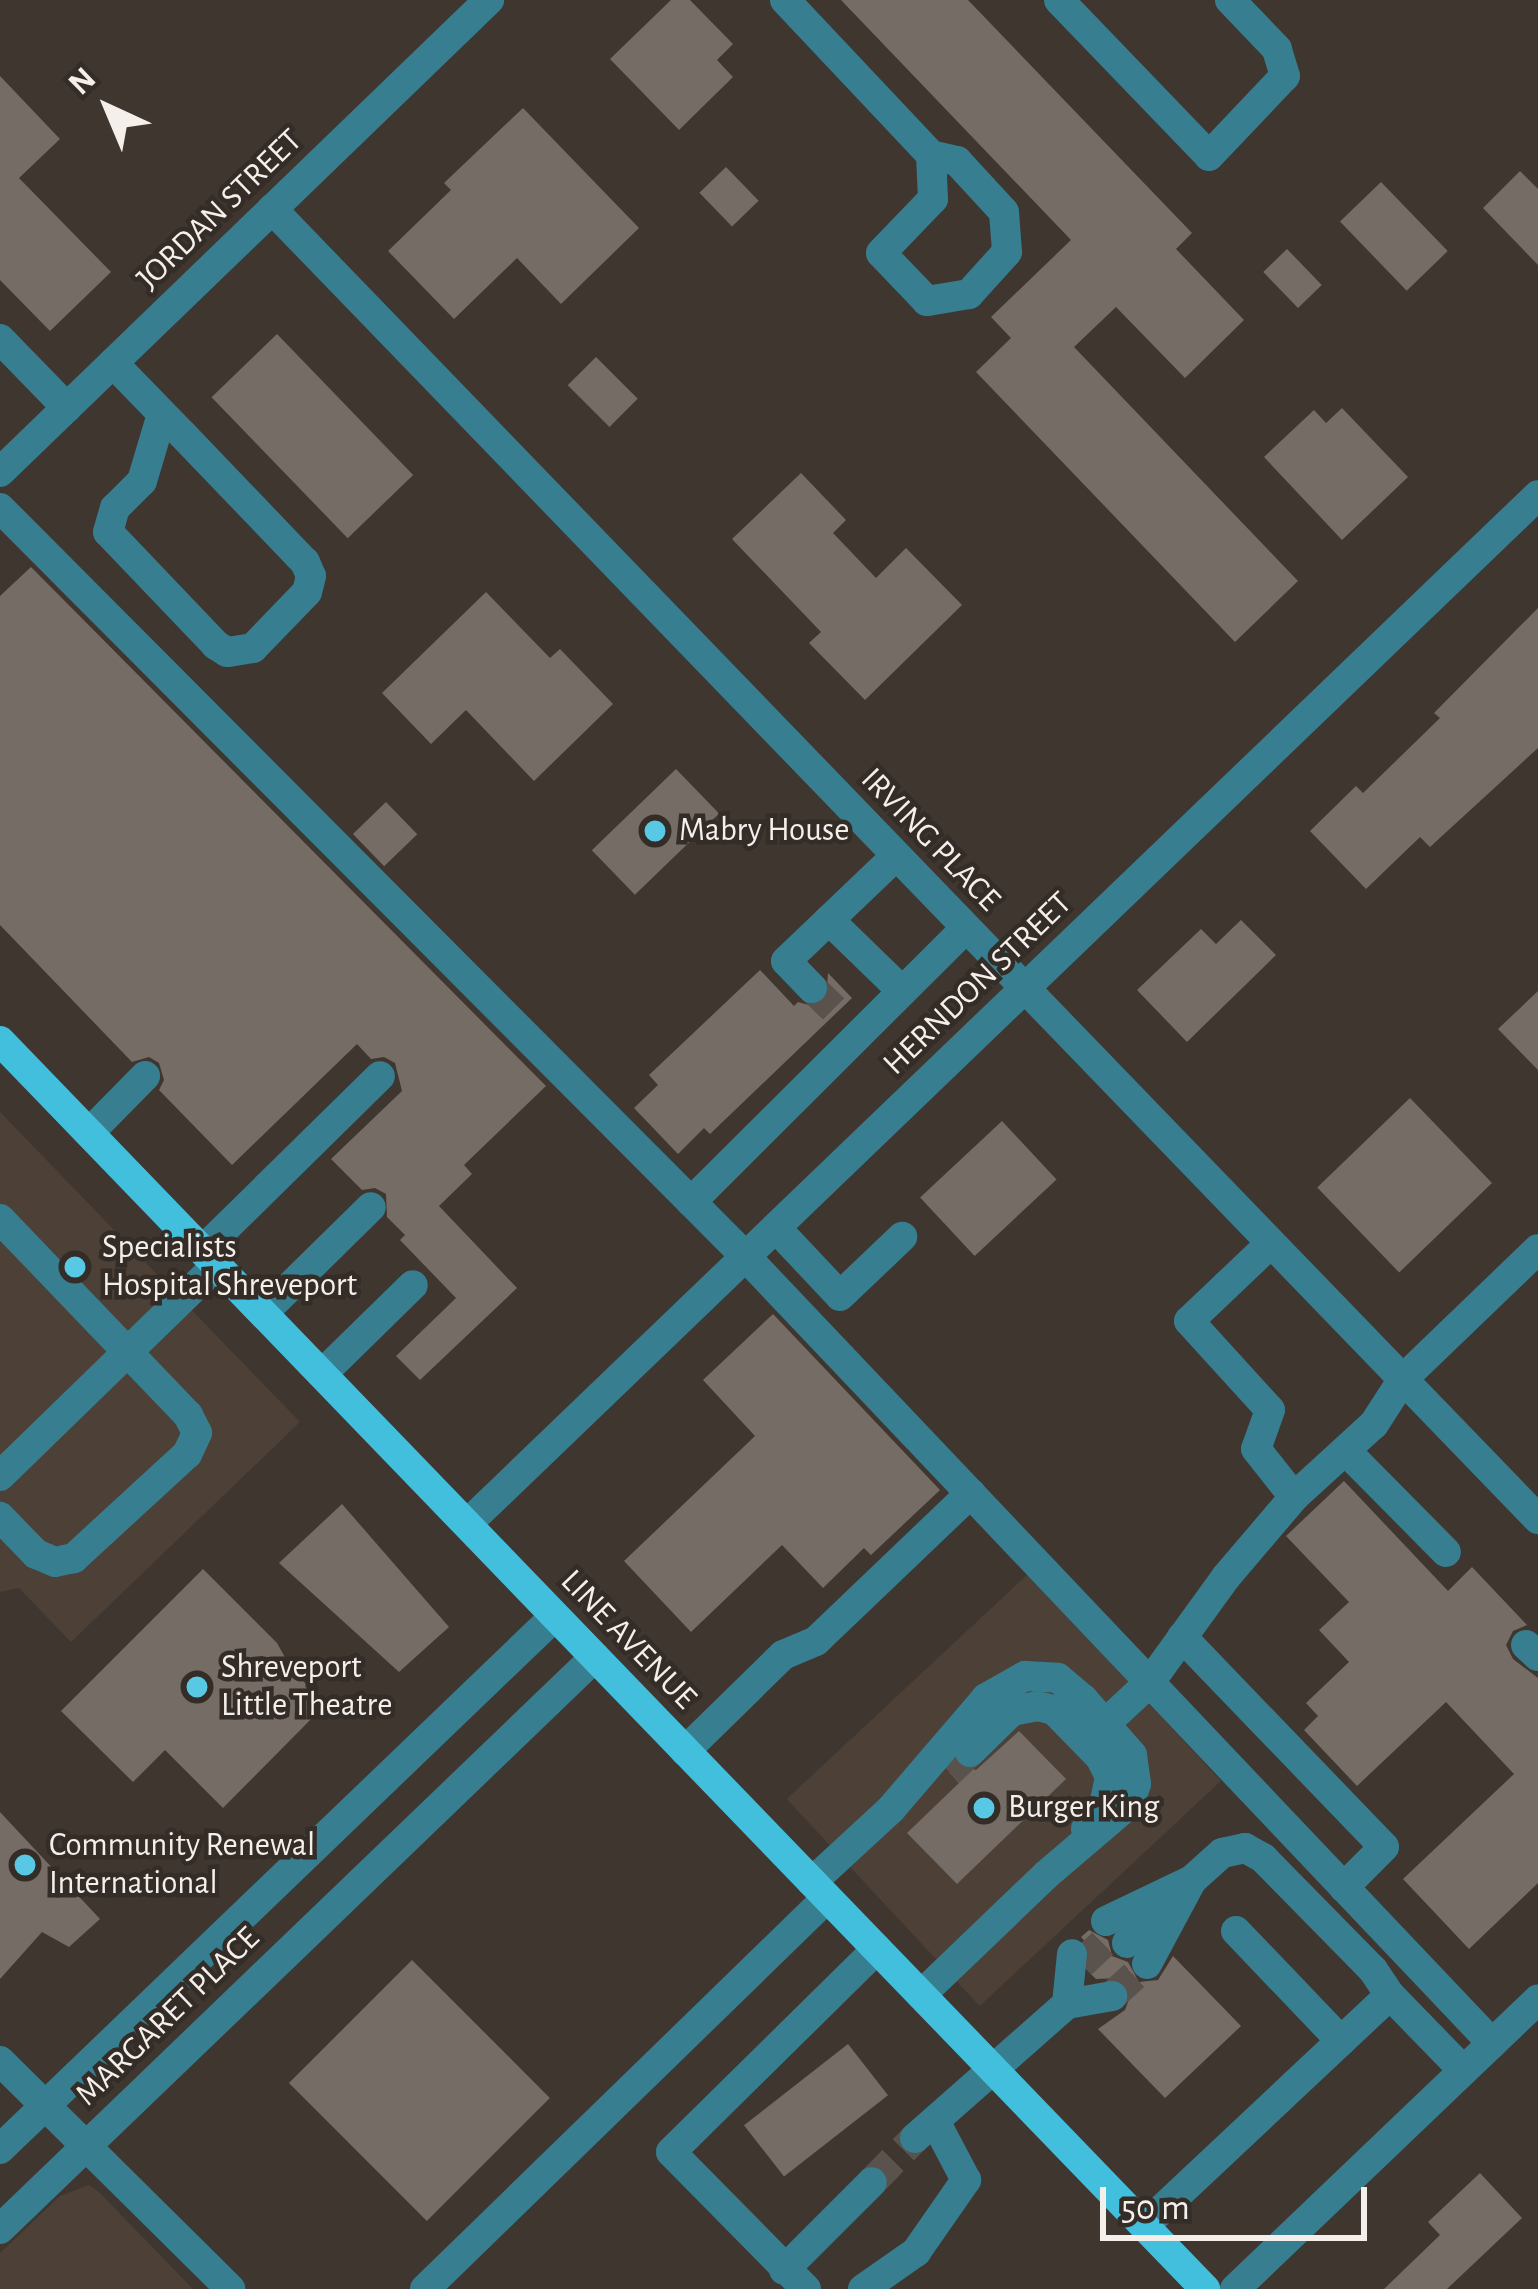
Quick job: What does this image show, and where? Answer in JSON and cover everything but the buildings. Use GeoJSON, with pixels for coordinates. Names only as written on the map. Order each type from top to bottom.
{"type":"FeatureCollection","features":[{"type":"Feature","properties":{"kind":"main road","name":"LINE AVENUE"},"geometry":{"type":"LineString","coordinates":[[0,1041],[1205,2289]]}},
{"type":"Feature","properties":{"kind":"street"},"geometry":{"type":"LineString","coordinates":[[785,0],[931,155],[956,160],[1004,212],[1006,251],[969,294],[927,301],[881,253],[933,199],[931,155]]}},
{"type":"Feature","properties":{"kind":"street"},"geometry":{"type":"LineString","coordinates":[[1060,0],[1209,156],[1286,76],[1277,49],[1230,0]]}},
{"type":"Feature","properties":{"kind":"street","name":"JORDAN STREET"},"geometry":{"type":"LineString","coordinates":[[0,472],[486,1]]}},
{"type":"Feature","properties":{"kind":"street","name":"IRVING PLACE"},"geometry":{"type":"LineString","coordinates":[[272,209],[1538,1519]]}},
{"type":"Feature","properties":{"kind":"street"},"geometry":{"type":"LineString","coordinates":[[0,339],[67,408]]}},
{"type":"Feature","properties":{"kind":"street"},"geometry":{"type":"LineString","coordinates":[[113,363],[163,414],[305,562],[311,576],[307,592],[253,649],[227,652],[216,645],[108,532],[115,508],[142,481],[163,414]]}},
{"type":"Feature","properties":{"kind":"street","name":"HERNDON STREET"},"geometry":{"type":"LineString","coordinates":[[466,1524],[1538,495]]}},
{"type":"Feature","properties":{"kind":"street"},"geometry":{"type":"LineString","coordinates":[[0,508],[746,1257],[1492,2043]]}},
{"type":"Feature","properties":{"kind":"street"},"geometry":{"type":"LineString","coordinates":[[812,988],[786,961],[896,856]]}},
{"type":"Feature","properties":{"kind":"street"},"geometry":{"type":"LineString","coordinates":[[829,920],[902,991]]}},
{"type":"Feature","properties":{"kind":"street"},"geometry":{"type":"LineString","coordinates":[[691,1202],[848,1023],[902,991],[966,928]]}},
{"type":"Feature","properties":{"kind":"street"},"geometry":{"type":"LineString","coordinates":[[89,1133],[145,1076]]}},
{"type":"Feature","properties":{"kind":"street"},"geometry":{"type":"LineString","coordinates":[[0,1476],[129,1352],[380,1076]]}},
{"type":"Feature","properties":{"kind":"street"},"geometry":{"type":"LineString","coordinates":[[263,1313],[371,1207]]}},
{"type":"Feature","properties":{"kind":"street"},"geometry":{"type":"LineString","coordinates":[[0,1219],[188,1415],[197,1433],[188,1454],[74,1558],[55,1562],[36,1554],[0,1517]]}},
{"type":"Feature","properties":{"kind":"street"},"geometry":{"type":"LineString","coordinates":[[776,1228],[839,1296],[902,1237]]}},
{"type":"Feature","properties":{"kind":"street"},"geometry":{"type":"LineString","coordinates":[[1271,1243],[1190,1322],[1270,1410],[1256,1449],[1294,1498]]}},
{"type":"Feature","properties":{"kind":"street"},"geometry":{"type":"LineString","coordinates":[[1106,1723],[1150,1682],[1294,1498],[1374,1424],[1403,1378],[1538,1249]]}},
{"type":"Feature","properties":{"kind":"street"},"geometry":{"type":"LineString","coordinates":[[322,1374],[413,1285]]}},
{"type":"Feature","properties":{"kind":"street"},"geometry":{"type":"LineString","coordinates":[[1346,1451],[1445,1552]]}},
{"type":"Feature","properties":{"kind":"street"},"geometry":{"type":"LineString","coordinates":[[685,1751],[783,1654],[815,1641],[970,1493]]}},
{"type":"Feature","properties":{"kind":"street","name":"MARGARET PLACE"},"geometry":{"type":"LineString","coordinates":[[0,2149],[555,1616]]}},
{"type":"Feature","properties":{"kind":"street"},"geometry":{"type":"LineString","coordinates":[[1182,1637],[1384,1846],[1344,1887]]}},
{"type":"Feature","properties":{"kind":"street","name":"MARGARET PLACE"},"geometry":{"type":"LineString","coordinates":[[0,2230],[595,1657]]}},
{"type":"Feature","properties":{"kind":"street"},"geometry":{"type":"LineString","coordinates":[[425,2289],[820,1890],[986,1698],[1025,1676],[1058,1678],[1132,1755],[1136,1784],[1130,1804],[1046,1875],[922,1995]]}},
{"type":"Feature","properties":{"kind":"street"},"geometry":{"type":"LineString","coordinates":[[891,1810],[913,1807],[1012,1711],[1037,1706],[1054,1710],[1100,1757],[1110,1778],[1105,1804],[1046,1875]]}},
{"type":"Feature","properties":{"kind":"street"},"geometry":{"type":"LineString","coordinates":[[1192,1880],[1127,1943],[1222,1853],[1245,1848],[1263,1858],[1373,1970],[1390,1995],[1463,2070]]}},
{"type":"Feature","properties":{"kind":"street"},"geometry":{"type":"LineString","coordinates":[[1236,1931],[1341,2041]]}},
{"type":"Feature","properties":{"kind":"street"},"geometry":{"type":"LineString","coordinates":[[872,2182],[795,2280],[671,2152],[877,1949]]}},
{"type":"Feature","properties":{"kind":"street"},"geometry":{"type":"LineString","coordinates":[[863,2289],[916,2252],[966,2180],[925,2129],[995,2071],[1092,1976],[1067,2004]]}},
{"type":"Feature","properties":{"kind":"street"},"geometry":{"type":"LineString","coordinates":[[1144,2226],[1390,1995]]}},
{"type":"Feature","properties":{"kind":"street"},"geometry":{"type":"LineString","coordinates":[[1235,2289],[1538,1999]]}},
{"type":"Feature","properties":{"kind":"street"},"geometry":{"type":"LineString","coordinates":[[0,2061],[230,2289]]}},
{"type":"Feature","properties":{"kind":"shaded area","name":"Specialists Hospital Shreveport"},"geometry":{"type":"Polygon","coordinates":[[[0,1112],[300,1422],[71,1642],[19,1588],[0,1592],[0,1112]]]}},
{"type":"Feature","properties":{"kind":"shaded area"},"geometry":{"type":"Polygon","coordinates":[[[1028,1574],[1221,1781],[980,2006],[787,1799],[1028,1574]]]}},
{"type":"Feature","properties":{"kind":"shaded area"},"geometry":{"type":"Polygon","coordinates":[[[89,2185],[193,2289],[0,2289],[0,2253],[60,2196],[89,2185]]]}},
{"type":"Feature","properties":{"kind":"tunnel"},"geometry":{"type":"LineString","coordinates":[[812,988],[837,1012]]}},
{"type":"Feature","properties":{"kind":"tunnel"},"geometry":{"type":"LineString","coordinates":[[949,1772],[970,1752]]}},
{"type":"Feature","properties":{"kind":"tunnel"},"geometry":{"type":"LineString","coordinates":[[1081,1964],[1116,1931]]}},
{"type":"Feature","properties":{"kind":"tunnel"},"geometry":{"type":"LineString","coordinates":[[1112,1996],[1147,1964]]}},
{"type":"Feature","properties":{"kind":"tunnel"},"geometry":{"type":"LineString","coordinates":[[872,2182],[915,2138]]}},
{"type":"Feature","properties":{"kind":"place","name":"Mabry House"},"geometry":{"type":"Point","coordinates":[655,831]}},
{"type":"Feature","properties":{"kind":"place","name":"Specialists Hospital Shreveport"},"geometry":{"type":"Point","coordinates":[75,1267]}},
{"type":"Feature","properties":{"kind":"place","name":"Shreveport Little Theatre"},"geometry":{"type":"Point","coordinates":[197,1687]}},
{"type":"Feature","properties":{"kind":"place","name":"Burger King"},"geometry":{"type":"Point","coordinates":[984,1808]}},
{"type":"Feature","properties":{"kind":"place","name":"Community Renewal International"},"geometry":{"type":"Point","coordinates":[25,1865]}}]}
